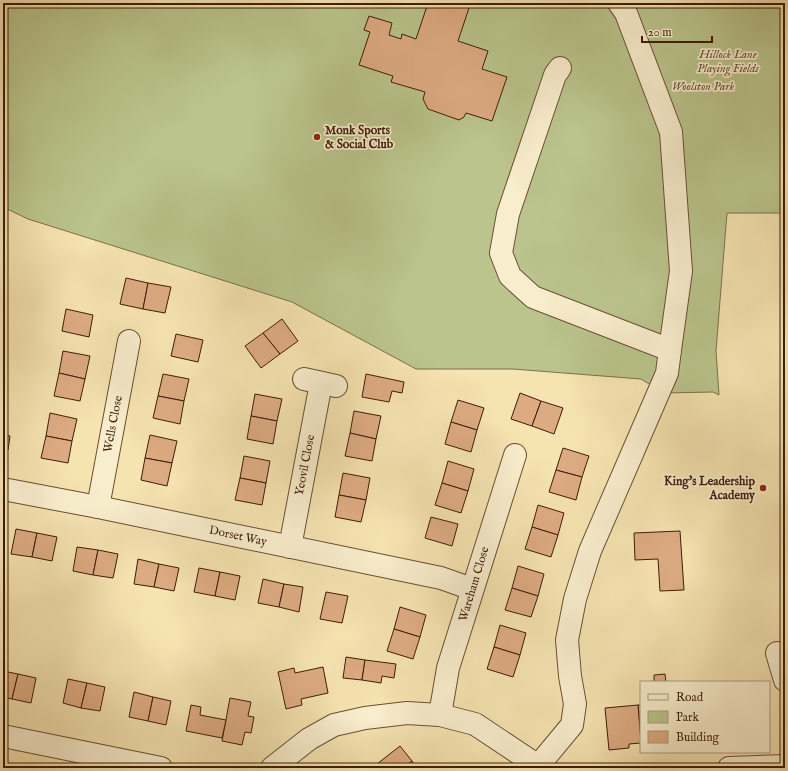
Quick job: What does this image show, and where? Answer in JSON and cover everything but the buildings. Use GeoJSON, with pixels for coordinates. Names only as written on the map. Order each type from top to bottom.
{"type":"FeatureCollection","features":[{"type":"Feature","properties":{"kind":"street"},"geometry":{"type":"LineString","coordinates":[[272,768],[310,739],[334,725],[365,718],[407,713],[440,714],[475,724],[539,767],[572,725],[575,704],[570,676],[567,640],[575,600],[590,551],[667,373],[680,271],[670,132],[626,13],[619,3]]}},
{"type":"Feature","properties":{"kind":"street"},"geometry":{"type":"LineString","coordinates":[[560,68],[555,75],[508,214],[501,254],[510,276],[532,297],[670,350]]}},
{"type":"Feature","properties":{"kind":"street","name":"Wells Close"},"geometry":{"type":"LineString","coordinates":[[98,507],[129,341]]}},
{"type":"Feature","properties":{"kind":"street","name":"Yeovil Close"},"geometry":{"type":"LineString","coordinates":[[290,547],[321,383]]}},
{"type":"Feature","properties":{"kind":"street","name":"Wareham Close"},"geometry":{"type":"LineString","coordinates":[[440,714],[448,668],[516,455]]}},
{"type":"Feature","properties":{"kind":"street","name":"Dorset Way"},"geometry":{"type":"LineString","coordinates":[[3,489],[98,507],[441,578],[472,589]]}},
{"type":"Feature","properties":{"kind":"street"},"geometry":{"type":"LineString","coordinates":[[777,653],[785,680]]}},
{"type":"Feature","properties":{"kind":"street"},"geometry":{"type":"LineString","coordinates":[[3,736],[161,768]]}},
{"type":"Feature","properties":{"kind":"street"},"geometry":{"type":"LineString","coordinates":[[729,768],[785,766]]}},
{"type":"Feature","properties":{"kind":"green space","name":"Monk Sports & Social Club"},"geometry":{"type":"Polygon","coordinates":[[[3,3],[785,3],[785,213],[727,213],[716,351],[719,395],[713,392],[664,393],[641,379],[513,369],[416,369],[292,302],[28,219],[3,207],[3,3]]]}},
{"type":"Feature","properties":{"kind":"place","name":"Monk Sports & Social Club"},"geometry":{"type":"Point","coordinates":[317,137]}},
{"type":"Feature","properties":{"kind":"place","name":"King's Leadership Academy"},"geometry":{"type":"Point","coordinates":[763,488]}},
{"type":"Feature","properties":{"kind":"park label","name":"Hillock Lane Playing Fields"},"geometry":{"type":"Point","coordinates":[728,61]}},
{"type":"Feature","properties":{"kind":"park label","name":"Woolston Park"},"geometry":{"type":"Point","coordinates":[703,86]}}]}
